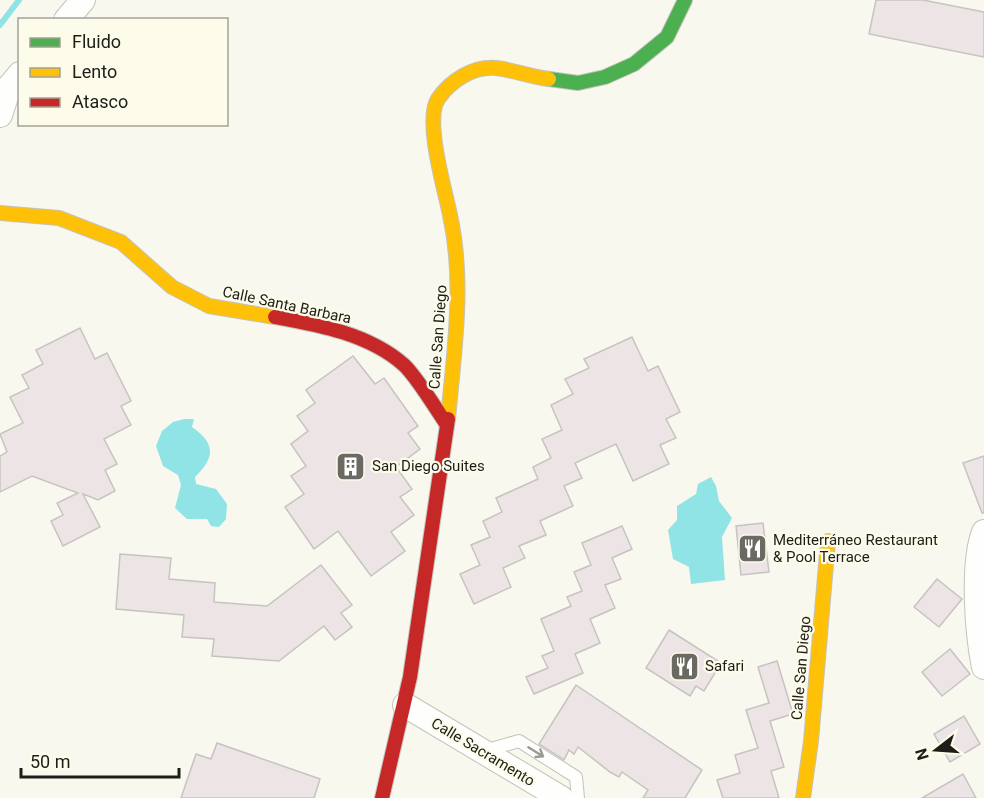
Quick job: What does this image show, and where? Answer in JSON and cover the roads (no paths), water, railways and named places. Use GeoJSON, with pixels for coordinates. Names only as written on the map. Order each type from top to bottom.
{"type":"FeatureCollection","features":[{"type":"Feature","properties":{"kind":"street"},"geometry":{"type":"LineString","coordinates":[[68,18],[83,0]]}},
{"type":"Feature","properties":{"kind":"street","name":"Calle San Diego"},"geometry":{"type":"LineString","coordinates":[[382,798],[405,705],[447,425],[458,315],[459,276],[453,227],[432,130],[436,101],[453,82],[471,72],[494,68],[530,77],[578,83],[605,77],[634,64],[667,37],[685,0]]}},
{"type":"Feature","properties":{"kind":"street"},"geometry":{"type":"LineString","coordinates":[[0,115],[9,87],[18,76]]}},
{"type":"Feature","properties":{"kind":"street","name":"Calle Santa Barbara"},"geometry":{"type":"LineString","coordinates":[[0,213],[58,218],[121,242],[172,287],[209,306],[308,323],[354,336],[379,347],[405,366],[447,425]]}},
{"type":"Feature","properties":{"kind":"street"},"geometry":{"type":"LineString","coordinates":[[984,532],[979,545],[978,565],[979,621],[984,667]]}},
{"type":"Feature","properties":{"kind":"street","name":"Calle San Diego"},"geometry":{"type":"LineString","coordinates":[[803,798],[812,741],[828,541]]}},
{"type":"Feature","properties":{"kind":"street","name":"Calle Sacramento"},"geometry":{"type":"LineString","coordinates":[[405,705],[561,798]]}},
{"type":"Feature","properties":{"kind":"lane"},"geometry":{"type":"LineString","coordinates":[[483,752],[519,741],[576,777],[578,798]]}},
{"type":"Feature","properties":{"kind":"water"},"geometry":{"type":"Polygon","coordinates":[[[194,419],[192,427],[209,445],[207,463],[195,477],[196,484],[216,489],[227,504],[226,519],[219,527],[211,526],[207,519],[187,519],[175,508],[181,485],[178,475],[163,466],[156,446],[162,431],[173,422],[194,419]]]}},
{"type":"Feature","properties":{"kind":"water"},"geometry":{"type":"Polygon","coordinates":[[[711,477],[716,486],[719,501],[732,518],[722,537],[725,580],[691,584],[689,567],[673,559],[668,530],[677,520],[677,506],[696,494],[698,484],[711,477]]]}},
{"type":"Feature","properties":{"kind":"waterway"},"geometry":{"type":"LineString","coordinates":[[0,25],[19,0]]}},
{"type":"Feature","properties":{"kind":"place","name":"San Diego Suites"},"geometry":{"type":"Point","coordinates":[351,466]}},
{"type":"Feature","properties":{"kind":"place","name":"Mediterráneo Restaurant & Pool Terrace"},"geometry":{"type":"Point","coordinates":[752,549]}},
{"type":"Feature","properties":{"kind":"place","name":"Safari"},"geometry":{"type":"Point","coordinates":[684,666]}}]}
